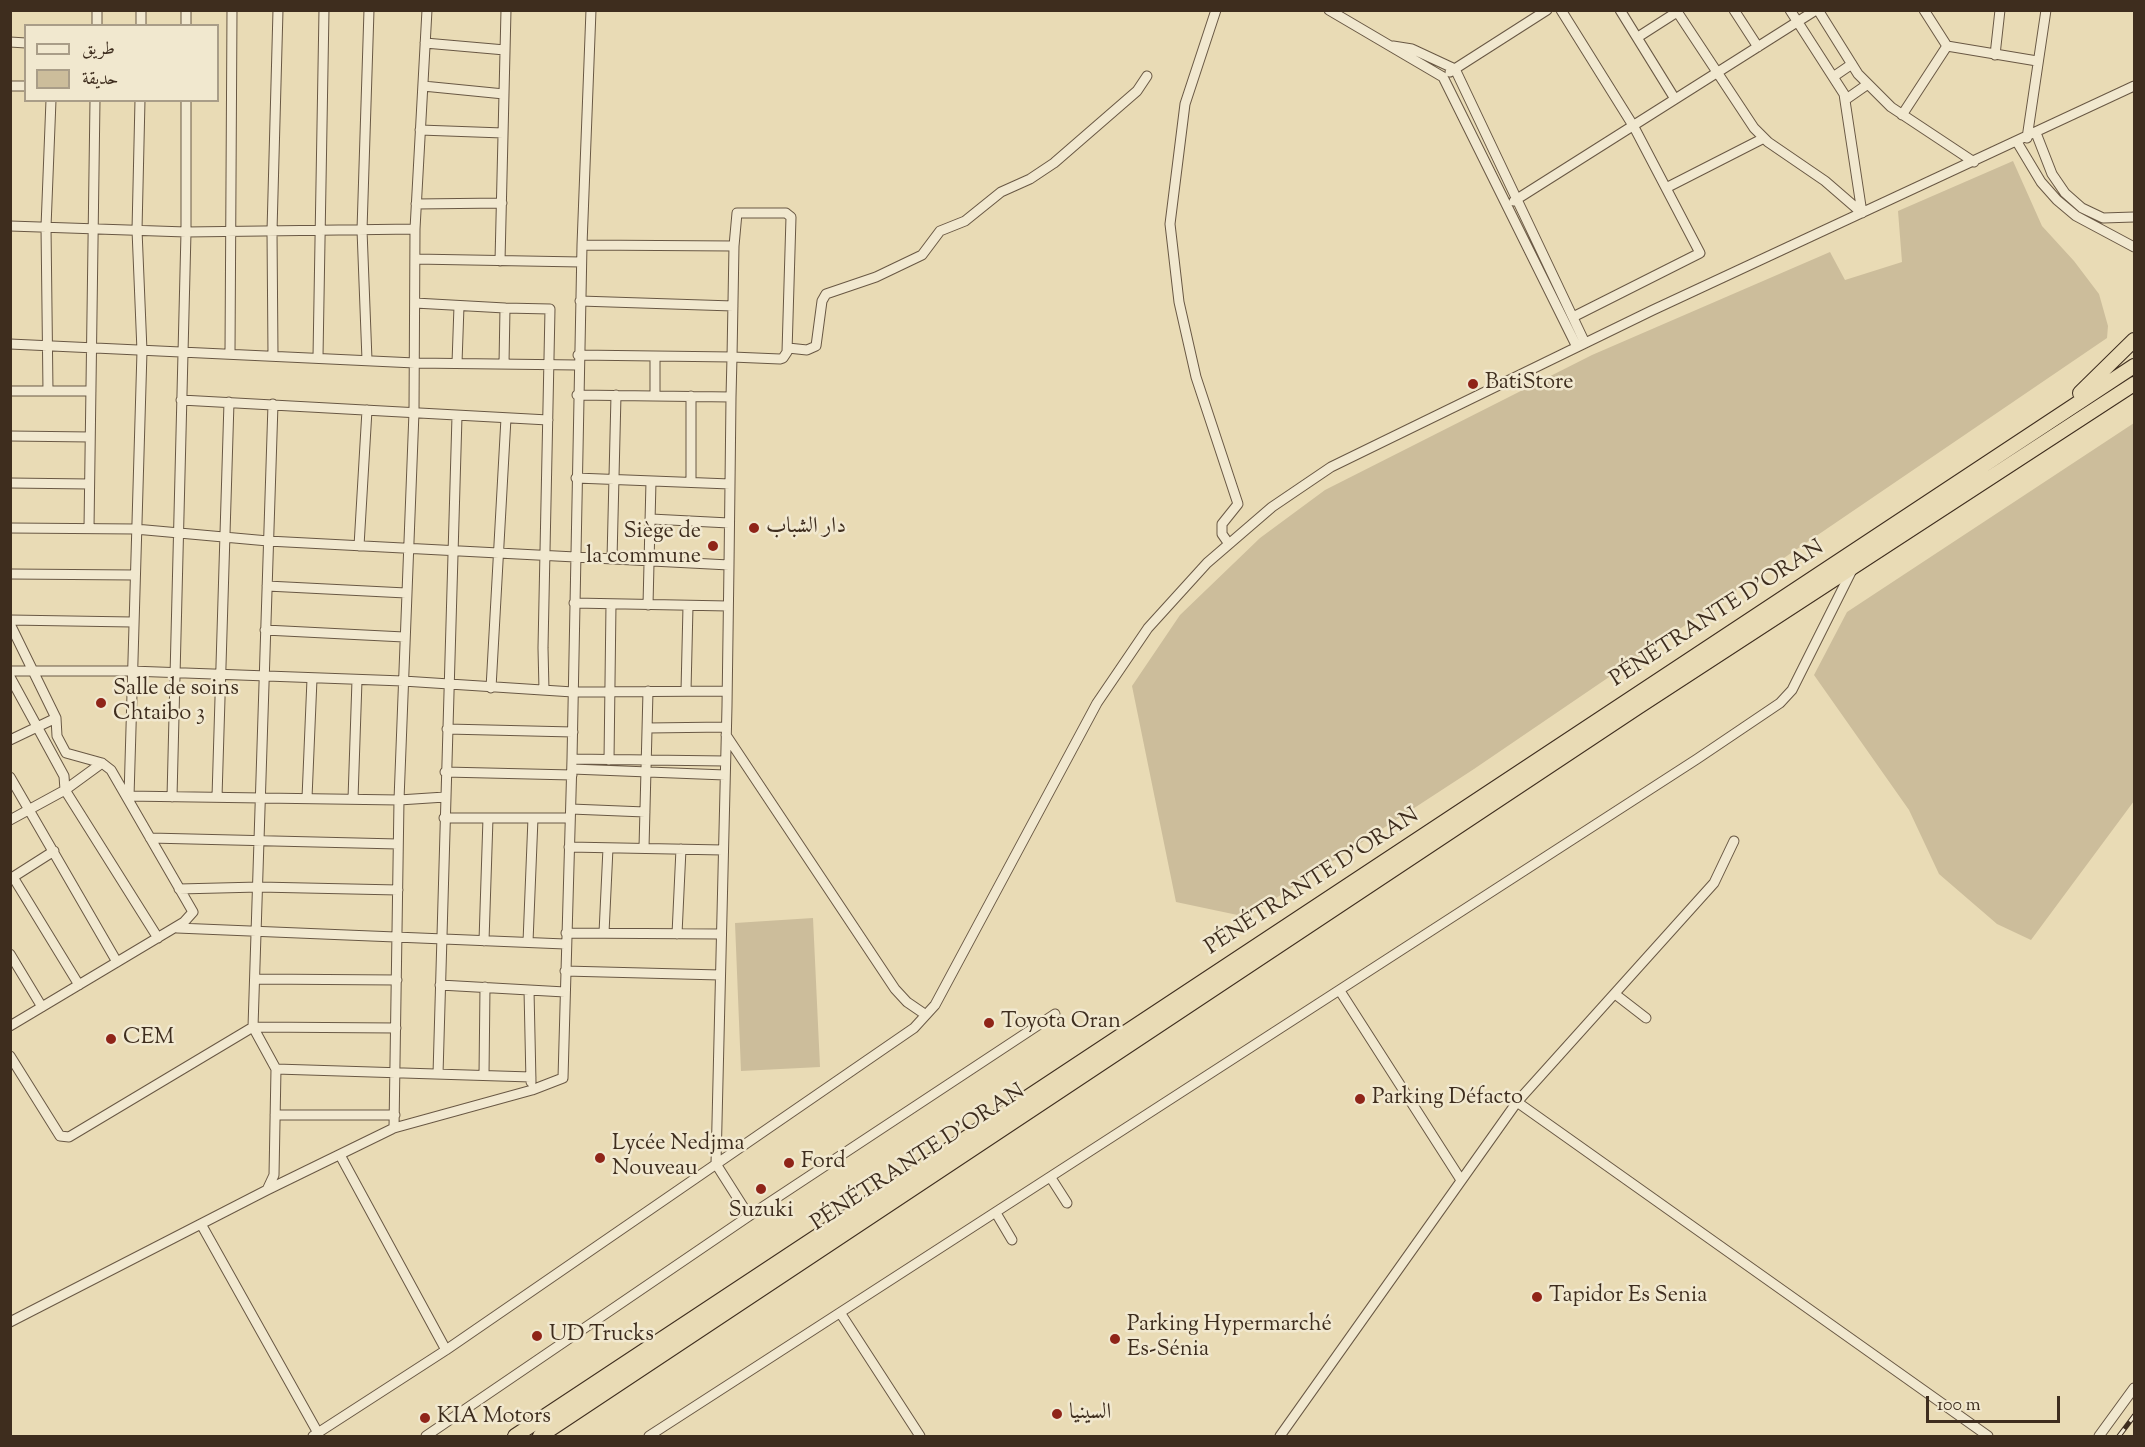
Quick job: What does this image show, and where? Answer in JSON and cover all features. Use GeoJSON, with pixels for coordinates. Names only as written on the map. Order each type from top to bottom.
{"type":"FeatureCollection","features":[{"type":"Feature","properties":{"kind":"highway"},"geometry":{"type":"LineString","coordinates":[[2048,423],[2134,340]]}},
{"type":"Feature","properties":{"kind":"highway","name":"PÉNÉTRANTE D'ORAN"},"geometry":{"type":"LineString","coordinates":[[515,1437],[2134,366]]}},
{"type":"Feature","properties":{"kind":"highway","name":"PÉNÉTRANTE D'ORAN"},"geometry":{"type":"LineString","coordinates":[[540,1437],[1638,707],[2134,385]]}},
{"type":"Feature","properties":{"kind":"street"},"geometry":{"type":"LineString","coordinates":[[230,353],[232,10]]}},
{"type":"Feature","properties":{"kind":"street"},"geometry":{"type":"LineString","coordinates":[[273,355],[272,231],[278,10]]}},
{"type":"Feature","properties":{"kind":"street"},"geometry":{"type":"LineString","coordinates":[[318,357],[324,10]]}},
{"type":"Feature","properties":{"kind":"street"},"geometry":{"type":"LineString","coordinates":[[366,360],[362,230],[369,10]]}},
{"type":"Feature","properties":{"kind":"street"},"geometry":{"type":"LineString","coordinates":[[394,1128],[399,800],[405,593],[414,412],[415,229],[427,10]]}},
{"type":"Feature","properties":{"kind":"street"},"geometry":{"type":"LineString","coordinates":[[500,261],[506,10]]}},
{"type":"Feature","properties":{"kind":"street"},"geometry":{"type":"LineString","coordinates":[[10,1322],[267,1190],[394,1128],[532,1090],[563,1078],[573,732],[577,395],[591,10]]}},
{"type":"Feature","properties":{"kind":"street"},"geometry":{"type":"LineString","coordinates":[[1216,10],[1185,104],[1170,224],[1179,302],[1196,377],[1238,504],[1222,524],[1222,534],[1229,544]]}},
{"type":"Feature","properties":{"kind":"street"},"geometry":{"type":"LineString","coordinates":[[1329,10],[1443,77],[1506,205],[1581,345]]}},
{"type":"Feature","properties":{"kind":"street"},"geometry":{"type":"LineString","coordinates":[[1443,77],[1547,10]]}},
{"type":"Feature","properties":{"kind":"street"},"geometry":{"type":"LineString","coordinates":[[1561,10],[1634,127],[1700,253],[1573,317]]}},
{"type":"Feature","properties":{"kind":"street"},"geometry":{"type":"LineString","coordinates":[[1620,10],[1675,99]]}},
{"type":"Feature","properties":{"kind":"street"},"geometry":{"type":"LineString","coordinates":[[1734,10],[1758,47]]}},
{"type":"Feature","properties":{"kind":"street"},"geometry":{"type":"LineString","coordinates":[[1790,10],[1845,100],[1862,213]]}},
{"type":"Feature","properties":{"kind":"street"},"geometry":{"type":"LineString","coordinates":[[1506,205],[1634,127],[1817,10],[1852,64],[1868,84],[1902,114],[1974,162]]}},
{"type":"Feature","properties":{"kind":"street"},"geometry":{"type":"LineString","coordinates":[[1924,10],[1947,46],[2037,61]]}},
{"type":"Feature","properties":{"kind":"street"},"geometry":{"type":"LineString","coordinates":[[1995,55],[2000,10]]}},
{"type":"Feature","properties":{"kind":"street"},"geometry":{"type":"LineString","coordinates":[[2046,10],[2037,61],[2031,136],[2065,193],[2082,208],[2103,218],[2134,217]]}},
{"type":"Feature","properties":{"kind":"street"},"geometry":{"type":"LineString","coordinates":[[1638,37],[1677,11],[1740,111],[1764,138],[1825,181],[1862,213]]}},
{"type":"Feature","properties":{"kind":"street"},"geometry":{"type":"LineString","coordinates":[[425,43],[505,50]]}},
{"type":"Feature","properties":{"kind":"street"},"geometry":{"type":"LineString","coordinates":[[1387,45],[1412,49],[1455,69],[1573,317],[1581,345]]}},
{"type":"Feature","properties":{"kind":"street"},"geometry":{"type":"LineString","coordinates":[[1902,114],[1947,46]]}},
{"type":"Feature","properties":{"kind":"street"},"geometry":{"type":"LineString","coordinates":[[1833,77],[1852,64]]}},
{"type":"Feature","properties":{"kind":"street"},"geometry":{"type":"LineString","coordinates":[[788,348],[807,350],[816,346],[822,299],[826,294],[876,277],[922,255],[940,231],[965,221],[1001,192],[1030,179],[1054,163],[1137,90],[1147,76]]}},
{"type":"Feature","properties":{"kind":"street"},"geometry":{"type":"LineString","coordinates":[[1845,100],[1868,84]]}},
{"type":"Feature","properties":{"kind":"street"},"geometry":{"type":"LineString","coordinates":[[423,86],[504,94]]}},
{"type":"Feature","properties":{"kind":"street"},"geometry":{"type":"LineString","coordinates":[[201,1224],[315,1435],[446,1350],[914,1028],[935,1005],[1097,703],[1148,628],[1207,563],[1272,507],[1331,467],[1581,345],[2134,86]]}},
{"type":"Feature","properties":{"kind":"street"},"geometry":{"type":"LineString","coordinates":[[48,391],[46,227],[51,102]]}},
{"type":"Feature","properties":{"kind":"street"},"geometry":{"type":"LineString","coordinates":[[89,528],[95,102]]}},
{"type":"Feature","properties":{"kind":"street"},"geometry":{"type":"LineString","coordinates":[[127,796],[142,351],[137,230],[140,102]]}},
{"type":"Feature","properties":{"kind":"street"},"geometry":{"type":"LineString","coordinates":[[172,797],[186,232],[186,102]]}},
{"type":"Feature","properties":{"kind":"street"},"geometry":{"type":"LineString","coordinates":[[420,130],[503,133]]}},
{"type":"Feature","properties":{"kind":"street"},"geometry":{"type":"LineString","coordinates":[[1666,188],[1764,138]]}},
{"type":"Feature","properties":{"kind":"street"},"geometry":{"type":"LineString","coordinates":[[2017,142],[2041,182],[2076,216],[2134,247]]}},
{"type":"Feature","properties":{"kind":"street"},"geometry":{"type":"LineString","coordinates":[[416,204],[502,203]]}},
{"type":"Feature","properties":{"kind":"street"},"geometry":{"type":"LineString","coordinates":[[10,344],[142,351],[182,350],[415,363],[549,365],[578,360],[656,356],[732,357],[780,359],[786,356],[788,348],[791,218],[786,213],[737,213],[734,246],[732,357],[731,397],[730,484],[729,523],[727,691],[716,1164],[749,1216]]}},
{"type":"Feature","properties":{"kind":"street"},"geometry":{"type":"LineString","coordinates":[[10,226],[186,232],[415,229]]}},
{"type":"Feature","properties":{"kind":"street"},"geometry":{"type":"LineString","coordinates":[[582,245],[734,246]]}},
{"type":"Feature","properties":{"kind":"street"},"geometry":{"type":"LineString","coordinates":[[415,259],[581,262]]}},
{"type":"Feature","properties":{"kind":"street"},"geometry":{"type":"LineString","coordinates":[[580,301],[733,306]]}},
{"type":"Feature","properties":{"kind":"street"},"geometry":{"type":"LineString","coordinates":[[415,303],[550,309],[544,690]]}},
{"type":"Feature","properties":{"kind":"street"},"geometry":{"type":"LineString","coordinates":[[457,363],[459,306]]}},
{"type":"Feature","properties":{"kind":"street"},"geometry":{"type":"LineString","coordinates":[[504,364],[505,308]]}},
{"type":"Feature","properties":{"kind":"street"},"geometry":{"type":"LineString","coordinates":[[654,396],[656,356]]}},
{"type":"Feature","properties":{"kind":"street"},"geometry":{"type":"LineString","coordinates":[[10,392],[91,391]]}},
{"type":"Feature","properties":{"kind":"street"},"geometry":{"type":"LineString","coordinates":[[577,395],[731,397]]}},
{"type":"Feature","properties":{"kind":"street"},"geometry":{"type":"LineString","coordinates":[[612,559],[616,395]]}},
{"type":"Feature","properties":{"kind":"street"},"geometry":{"type":"LineString","coordinates":[[691,396],[691,482]]}},
{"type":"Feature","properties":{"kind":"street"},"geometry":{"type":"LineString","coordinates":[[181,400],[548,420]]}},
{"type":"Feature","properties":{"kind":"street"},"geometry":{"type":"LineString","coordinates":[[217,797],[229,402]]}},
{"type":"Feature","properties":{"kind":"street"},"geometry":{"type":"LineString","coordinates":[[267,1190],[273,1175],[276,1069],[253,1027],[258,931],[273,404]]}},
{"type":"Feature","properties":{"kind":"street"},"geometry":{"type":"LineString","coordinates":[[359,546],[367,410]]}},
{"type":"Feature","properties":{"kind":"street"},"geometry":{"type":"LineString","coordinates":[[438,1074],[451,551],[457,416]]}},
{"type":"Feature","properties":{"kind":"street"},"geometry":{"type":"LineString","coordinates":[[491,688],[506,418]]}},
{"type":"Feature","properties":{"kind":"street"},"geometry":{"type":"LineString","coordinates":[[10,436],[90,437]]}},
{"type":"Feature","properties":{"kind":"street"},"geometry":{"type":"LineString","coordinates":[[576,478],[730,484]]}},
{"type":"Feature","properties":{"kind":"street"},"geometry":{"type":"LineString","coordinates":[[648,605],[651,561],[651,481]]}},
{"type":"Feature","properties":{"kind":"street"},"geometry":{"type":"LineString","coordinates":[[10,483],[89,484]]}},
{"type":"Feature","properties":{"kind":"street"},"geometry":{"type":"LineString","coordinates":[[651,519],[729,523]]}},
{"type":"Feature","properties":{"kind":"street"},"geometry":{"type":"LineString","coordinates":[[10,528],[135,529],[268,541],[729,565]]}},
{"type":"Feature","properties":{"kind":"street"},"geometry":{"type":"LineString","coordinates":[[649,1437],[1340,991],[1780,703],[1792,690],[1853,567]]}},
{"type":"Feature","properties":{"kind":"street"},"geometry":{"type":"LineString","coordinates":[[10,574],[134,575]]}},
{"type":"Feature","properties":{"kind":"street"},"geometry":{"type":"LineString","coordinates":[[267,585],[405,593]]}},
{"type":"Feature","properties":{"kind":"street"},"geometry":{"type":"LineString","coordinates":[[574,603],[728,606]]}},
{"type":"Feature","properties":{"kind":"street"},"geometry":{"type":"LineString","coordinates":[[609,760],[611,604]]}},
{"type":"Feature","properties":{"kind":"street"},"geometry":{"type":"LineString","coordinates":[[686,691],[688,606]]}},
{"type":"Feature","properties":{"kind":"street"},"geometry":{"type":"LineString","coordinates":[[10,1026],[184,922],[193,912],[111,770],[102,763],[66,753],[57,736],[56,718],[35,670],[10,622],[132,622]]}},
{"type":"Feature","properties":{"kind":"street"},"geometry":{"type":"LineString","coordinates":[[265,630],[404,637]]}},
{"type":"Feature","properties":{"kind":"street"},"geometry":{"type":"LineString","coordinates":[[10,671],[131,671],[175,675],[403,681],[448,686],[573,692],[727,691]]}},
{"type":"Feature","properties":{"kind":"street"},"geometry":{"type":"LineString","coordinates":[[10,677],[64,777],[65,790],[158,938]]}},
{"type":"Feature","properties":{"kind":"street"},"geometry":{"type":"LineString","coordinates":[[307,798],[312,678]]}},
{"type":"Feature","properties":{"kind":"street"},"geometry":{"type":"LineString","coordinates":[[353,799],[357,680]]}},
{"type":"Feature","properties":{"kind":"street"},"geometry":{"type":"LineString","coordinates":[[644,848],[648,692]]}},
{"type":"Feature","properties":{"kind":"street"},"geometry":{"type":"LineString","coordinates":[[10,740],[56,718]]}},
{"type":"Feature","properties":{"kind":"street"},"geometry":{"type":"LineString","coordinates":[[648,728],[726,731]]}},
{"type":"Feature","properties":{"kind":"street"},"geometry":{"type":"LineString","coordinates":[[447,729],[573,732]]}},
{"type":"Feature","properties":{"kind":"street"},"geometry":{"type":"LineString","coordinates":[[726,731],[895,989],[906,1002],[926,1015]]}},
{"type":"Feature","properties":{"kind":"street"},"geometry":{"type":"LineString","coordinates":[[572,768],[609,760],[725,761]]}},
{"type":"Feature","properties":{"kind":"street"},"geometry":{"type":"LineString","coordinates":[[10,820],[65,790],[102,763]]}},
{"type":"Feature","properties":{"kind":"street"},"geometry":{"type":"LineString","coordinates":[[445,772],[572,768],[725,775]]}},
{"type":"Feature","properties":{"kind":"street"},"geometry":{"type":"LineString","coordinates":[[10,777],[117,962]]}},
{"type":"Feature","properties":{"kind":"street"},"geometry":{"type":"LineString","coordinates":[[127,796],[399,800],[445,797]]}},
{"type":"Feature","properties":{"kind":"street"},"geometry":{"type":"LineString","coordinates":[[444,818],[533,818],[570,813],[645,812]]}},
{"type":"Feature","properties":{"kind":"street"},"geometry":{"type":"LineString","coordinates":[[484,940],[488,818]]}},
{"type":"Feature","properties":{"kind":"street"},"geometry":{"type":"LineString","coordinates":[[528,942],[533,818]]}},
{"type":"Feature","properties":{"kind":"street"},"geometry":{"type":"LineString","coordinates":[[150,838],[399,844]]}},
{"type":"Feature","properties":{"kind":"street"},"geometry":{"type":"LineString","coordinates":[[1280,1437],[1517,1102],[1714,883],[1734,842]]}},
{"type":"Feature","properties":{"kind":"street"},"geometry":{"type":"LineString","coordinates":[[569,848],[723,850]]}},
{"type":"Feature","properties":{"kind":"street"},"geometry":{"type":"LineString","coordinates":[[603,933],[608,848]]}},
{"type":"Feature","properties":{"kind":"street"},"geometry":{"type":"LineString","coordinates":[[677,934],[681,849]]}},
{"type":"Feature","properties":{"kind":"street"},"geometry":{"type":"LineString","coordinates":[[54,851],[12,878],[79,985]]}},
{"type":"Feature","properties":{"kind":"street"},"geometry":{"type":"LineString","coordinates":[[179,889],[259,887],[398,890]]}},
{"type":"Feature","properties":{"kind":"street"},"geometry":{"type":"LineString","coordinates":[[175,927],[566,944]]}},
{"type":"Feature","properties":{"kind":"street"},"geometry":{"type":"LineString","coordinates":[[566,933],[721,934]]}},
{"type":"Feature","properties":{"kind":"street"},"geometry":{"type":"LineString","coordinates":[[10,954],[42,1007]]}},
{"type":"Feature","properties":{"kind":"street"},"geometry":{"type":"LineString","coordinates":[[565,971],[720,975]]}},
{"type":"Feature","properties":{"kind":"street"},"geometry":{"type":"LineString","coordinates":[[256,979],[397,980]]}},
{"type":"Feature","properties":{"kind":"street"},"geometry":{"type":"LineString","coordinates":[[440,985],[565,992]]}},
{"type":"Feature","properties":{"kind":"street"},"geometry":{"type":"LineString","coordinates":[[484,1075],[485,987]]}},
{"type":"Feature","properties":{"kind":"street"},"geometry":{"type":"LineString","coordinates":[[530,990],[532,1090]]}},
{"type":"Feature","properties":{"kind":"street"},"geometry":{"type":"LineString","coordinates":[[1340,991],[1461,1180]]}},
{"type":"Feature","properties":{"kind":"street"},"geometry":{"type":"LineString","coordinates":[[1615,994],[1646,1018]]}},
{"type":"Feature","properties":{"kind":"street"},"geometry":{"type":"LineString","coordinates":[[426,1437],[749,1216],[1055,1014]]}},
{"type":"Feature","properties":{"kind":"street"},"geometry":{"type":"LineString","coordinates":[[10,1056],[60,1137],[69,1137],[253,1027],[396,1028]]}},
{"type":"Feature","properties":{"kind":"street"},"geometry":{"type":"LineString","coordinates":[[276,1069],[531,1077]]}},
{"type":"Feature","properties":{"kind":"street"},"geometry":{"type":"LineString","coordinates":[[1517,1102],[1988,1437]]}},
{"type":"Feature","properties":{"kind":"street"},"geometry":{"type":"LineString","coordinates":[[275,1115],[395,1115]]}},
{"type":"Feature","properties":{"kind":"street"},"geometry":{"type":"LineString","coordinates":[[340,1155],[446,1350]]}},
{"type":"Feature","properties":{"kind":"street"},"geometry":{"type":"LineString","coordinates":[[1051,1178],[1067,1203]]}},
{"type":"Feature","properties":{"kind":"street"},"geometry":{"type":"LineString","coordinates":[[996,1214],[1012,1240]]}},
{"type":"Feature","properties":{"kind":"street"},"geometry":{"type":"LineString","coordinates":[[841,1314],[920,1437]]}},
{"type":"Feature","properties":{"kind":"street"},"geometry":{"type":"LineString","coordinates":[[2099,1437],[2134,1388]]}},
{"type":"Feature","properties":{"kind":"green space"},"geometry":{"type":"Polygon","coordinates":[[[2013,161],[2042,226],[2074,261],[2099,294],[2108,326],[2107,338],[1474,769],[1247,917],[1176,902],[1132,686],[1180,615],[1260,538],[1325,490],[1592,355],[1830,252],[1845,280],[1902,262],[1898,211],[2013,161]]]}},
{"type":"Feature","properties":{"kind":"green space"},"geometry":{"type":"Polygon","coordinates":[[[2134,423],[2134,801],[2031,940],[1997,924],[1939,874],[1909,810],[1814,675],[1847,612],[2134,423]]]}},
{"type":"Feature","properties":{"kind":"green space"},"geometry":{"type":"Polygon","coordinates":[[[813,918],[820,1067],[741,1071],[735,923],[813,918]]]}},
{"type":"Feature","properties":{"kind":"railway"},"geometry":{"type":"LineString","coordinates":[[2119,1436],[2134,1416]]}},
{"type":"Feature","properties":{"kind":"place","name":"BatiStore"},"geometry":{"type":"Point","coordinates":[1473,384]}},
{"type":"Feature","properties":{"kind":"place","name":"دار الشباب"},"geometry":{"type":"Point","coordinates":[754,528]}},
{"type":"Feature","properties":{"kind":"place","name":"Siège de la commune"},"geometry":{"type":"Point","coordinates":[713,546]}},
{"type":"Feature","properties":{"kind":"place","name":"Salle de soins Chtaibo 3"},"geometry":{"type":"Point","coordinates":[101,703]}},
{"type":"Feature","properties":{"kind":"place","name":"Toyota Oran"},"geometry":{"type":"Point","coordinates":[989,1023]}},
{"type":"Feature","properties":{"kind":"place","name":"CEM"},"geometry":{"type":"Point","coordinates":[111,1039]}},
{"type":"Feature","properties":{"kind":"place","name":"Parking Défacto"},"geometry":{"type":"Point","coordinates":[1360,1099]}},
{"type":"Feature","properties":{"kind":"place","name":"Lycée Nedjma Nouveau"},"geometry":{"type":"Point","coordinates":[600,1158]}},
{"type":"Feature","properties":{"kind":"place","name":"Ford"},"geometry":{"type":"Point","coordinates":[789,1163]}},
{"type":"Feature","properties":{"kind":"place","name":"Suzuki"},"geometry":{"type":"Point","coordinates":[761,1189]}},
{"type":"Feature","properties":{"kind":"place","name":"Tapidor Es Senia"},"geometry":{"type":"Point","coordinates":[1537,1297]}},
{"type":"Feature","properties":{"kind":"place","name":"UD Trucks"},"geometry":{"type":"Point","coordinates":[537,1336]}},
{"type":"Feature","properties":{"kind":"place","name":"Parking Hypermarché Es-Sénia"},"geometry":{"type":"Point","coordinates":[1115,1339]}},
{"type":"Feature","properties":{"kind":"place","name":"السينيا"},"geometry":{"type":"Point","coordinates":[1057,1414]}},
{"type":"Feature","properties":{"kind":"place","name":"KIA Motors"},"geometry":{"type":"Point","coordinates":[425,1418]}}]}
